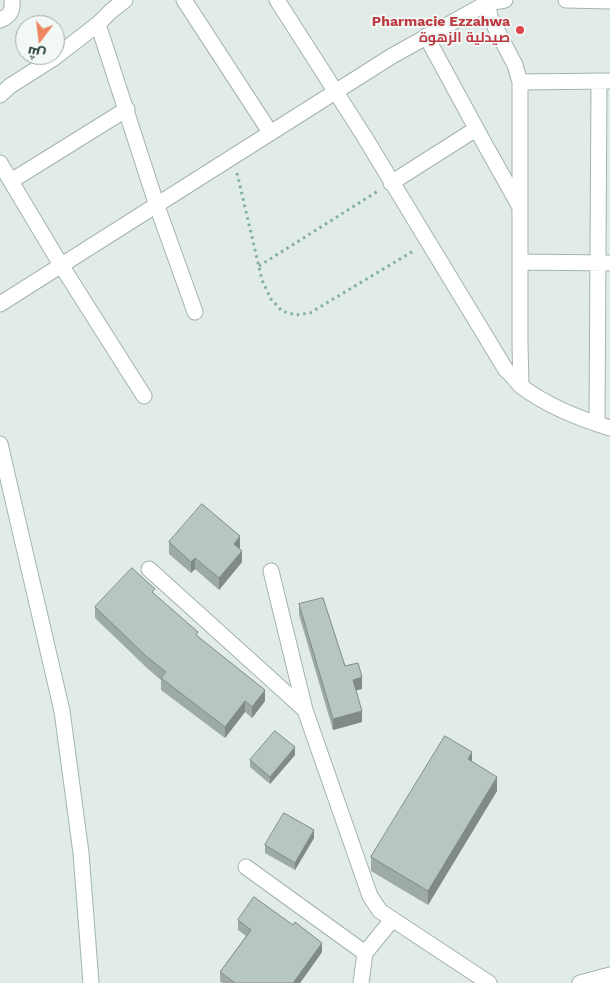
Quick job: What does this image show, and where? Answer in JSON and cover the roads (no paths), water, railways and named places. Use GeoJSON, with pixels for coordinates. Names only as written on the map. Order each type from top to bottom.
{"type":"FeatureCollection","features":[{"type":"Feature","properties":{"kind":"street"},"geometry":{"type":"LineString","coordinates":[[0,20],[8,17],[11,12],[12,0]]}},
{"type":"Feature","properties":{"kind":"street"},"geometry":{"type":"LineString","coordinates":[[184,0],[270,132]]}},
{"type":"Feature","properties":{"kind":"street"},"geometry":{"type":"LineString","coordinates":[[0,304],[157,206],[270,132],[426,36],[487,1],[506,0]]}},
{"type":"Feature","properties":{"kind":"street"},"geometry":{"type":"LineString","coordinates":[[566,0],[610,1]]}},
{"type":"Feature","properties":{"kind":"street"},"geometry":{"type":"LineString","coordinates":[[487,1],[490,17],[515,64],[520,82],[520,344],[522,386]]}},
{"type":"Feature","properties":{"kind":"street"},"geometry":{"type":"LineString","coordinates":[[0,95],[10,86],[54,58],[98,24],[120,2]]}},
{"type":"Feature","properties":{"kind":"street"},"geometry":{"type":"LineString","coordinates":[[282,2],[506,370],[522,386],[563,410],[603,426],[605,81],[520,82]]}},
{"type":"Feature","properties":{"kind":"street"},"geometry":{"type":"LineString","coordinates":[[98,24],[157,206],[195,312]]}},
{"type":"Feature","properties":{"kind":"street"},"geometry":{"type":"LineString","coordinates":[[426,36],[520,207]]}},
{"type":"Feature","properties":{"kind":"street"},"geometry":{"type":"LineString","coordinates":[[11,181],[127,109]]}},
{"type":"Feature","properties":{"kind":"street"},"geometry":{"type":"LineString","coordinates":[[391,183],[476,129]]}},
{"type":"Feature","properties":{"kind":"street"},"geometry":{"type":"LineString","coordinates":[[0,163],[61,265],[144,396]]}},
{"type":"Feature","properties":{"kind":"street"},"geometry":{"type":"LineString","coordinates":[[520,262],[604,263]]}},
{"type":"Feature","properties":{"kind":"street"},"geometry":{"type":"LineString","coordinates":[[0,444],[62,711],[81,853],[91,983]]}},
{"type":"Feature","properties":{"kind":"street"},"geometry":{"type":"LineString","coordinates":[[148,569],[305,710]]}},
{"type":"Feature","properties":{"kind":"street"},"geometry":{"type":"LineString","coordinates":[[271,571],[305,710],[370,896],[380,911],[392,920],[489,983]]}},
{"type":"Feature","properties":{"kind":"street"},"geometry":{"type":"LineString","coordinates":[[246,867],[365,953]]}},
{"type":"Feature","properties":{"kind":"street"},"geometry":{"type":"LineString","coordinates":[[361,983],[365,953],[392,920]]}},
{"type":"Feature","properties":{"kind":"street"},"geometry":{"type":"LineString","coordinates":[[580,983],[610,975]]}},
{"type":"Feature","properties":{"kind":"place","name":"Pharmacie Ezzahwa صيدلية الزهوة"},"geometry":{"type":"Point","coordinates":[520,30]}}]}
